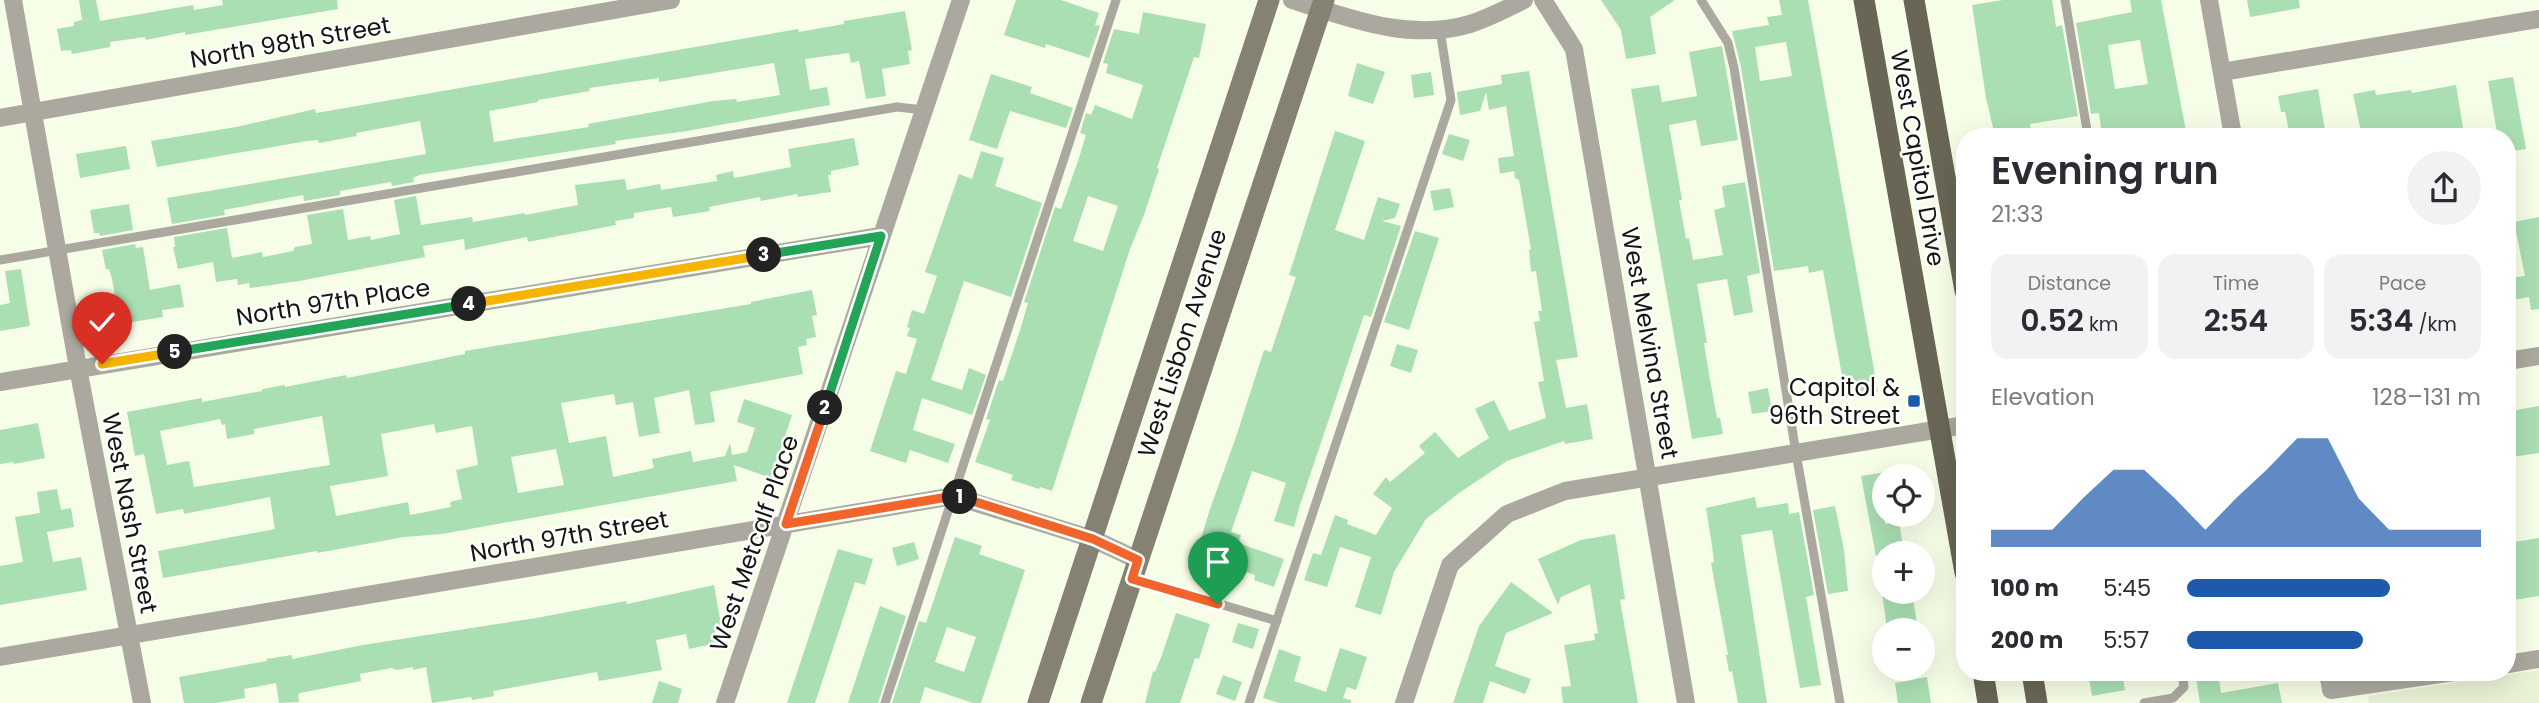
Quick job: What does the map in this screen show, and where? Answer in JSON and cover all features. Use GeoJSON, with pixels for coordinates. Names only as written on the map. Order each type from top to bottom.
{"type":"FeatureCollection","features":[{"type":"Feature","properties":{"kind":"main road","name":"West Lisbon Avenue"},"geometry":{"type":"LineString","coordinates":[[1038,703],[1269,0]]}},
{"type":"Feature","properties":{"kind":"main road","name":"West Capitol Drive"},"geometry":{"type":"LineString","coordinates":[[1864,0],[1956,521]]}},
{"type":"Feature","properties":{"kind":"main road","name":"West Capitol Drive"},"geometry":{"type":"LineString","coordinates":[[1914,0],[1956,240]]}},
{"type":"Feature","properties":{"kind":"main road","name":"West Lisbon Avenue"},"geometry":{"type":"LineString","coordinates":[[1091,703],[1323,5]]}},
{"type":"Feature","properties":{"kind":"main road"},"geometry":{"type":"LineString","coordinates":[[1984,681],[1988,703]]}},
{"type":"Feature","properties":{"kind":"main road"},"geometry":{"type":"LineString","coordinates":[[2033,681],[2037,703]]}},
{"type":"Feature","properties":{"kind":"street","name":"West Nash Street"},"geometry":{"type":"LineString","coordinates":[[13,0],[78,368],[142,703]]}},
{"type":"Feature","properties":{"kind":"street","name":"North 98th Street"},"geometry":{"type":"LineString","coordinates":[[0,118],[617,5],[671,0]]}},
{"type":"Feature","properties":{"kind":"street","name":"West Metcalf Place"},"geometry":{"type":"LineString","coordinates":[[725,703],[961,0]]}},
{"type":"Feature","properties":{"kind":"street"},"geometry":{"type":"LineString","coordinates":[[1292,0],[1323,5],[1370,24],[1399,29],[1440,30],[1469,24],[1524,0]]}},
{"type":"Feature","properties":{"kind":"street","name":"West Melvina Street"},"geometry":{"type":"LineString","coordinates":[[1543,0],[1574,49],[1686,703]]}},
{"type":"Feature","properties":{"kind":"street"},"geometry":{"type":"LineString","coordinates":[[2209,0],[2232,128]]}},
{"type":"Feature","properties":{"kind":"street"},"geometry":{"type":"LineString","coordinates":[[2222,72],[2539,19]]}},
{"type":"Feature","properties":{"kind":"street","name":"North 97th Place"},"geometry":{"type":"LineString","coordinates":[[0,382],[881,236]]}},
{"type":"Feature","properties":{"kind":"street"},"geometry":{"type":"LineString","coordinates":[[2516,360],[2539,356]]}},
{"type":"Feature","properties":{"kind":"street"},"geometry":{"type":"LineString","coordinates":[[1404,703],[1450,565],[1507,514],[1565,491],[1956,426]]}},
{"type":"Feature","properties":{"kind":"street","name":"North 97th Street"},"geometry":{"type":"LineString","coordinates":[[0,657],[954,496],[1093,539],[1135,569]]}},
{"type":"Feature","properties":{"kind":"street"},"geometry":{"type":"LineString","coordinates":[[2516,663],[2539,659]]}},
{"type":"Feature","properties":{"kind":"street"},"geometry":{"type":"LineString","coordinates":[[2330,681],[2331,690],[2392,681]]}},
{"type":"Feature","properties":{"kind":"lane"},"geometry":{"type":"LineString","coordinates":[[885,703],[1116,0]]}},
{"type":"Feature","properties":{"kind":"lane"},"geometry":{"type":"LineString","coordinates":[[1701,0],[1728,43],[1734,68],[1796,453],[1840,703]]}},
{"type":"Feature","properties":{"kind":"lane"},"geometry":{"type":"LineString","coordinates":[[2065,0],[2087,128]]}},
{"type":"Feature","properties":{"kind":"lane"},"geometry":{"type":"LineString","coordinates":[[1249,703],[1451,100],[1440,30]]}},
{"type":"Feature","properties":{"kind":"lane"},"geometry":{"type":"LineString","coordinates":[[0,260],[897,107],[924,110]]}},
{"type":"Feature","properties":{"kind":"lane"},"geometry":{"type":"LineString","coordinates":[[1135,569],[1277,621]]}},
{"type":"Feature","properties":{"kind":"lane"},"geometry":{"type":"LineString","coordinates":[[2144,703],[2173,698],[2184,687],[2183,681]]}},
{"type":"Feature","properties":{"kind":"shaded area"},"geometry":{"type":"Polygon","coordinates":[[[2539,670],[2539,703],[2369,703],[2368,696],[2467,681],[2516,681],[2516,673],[2539,670]]]}},
{"type":"Feature","properties":{"kind":"building"},"geometry":{"type":"Polygon","coordinates":[[[79,0],[96,0],[100,21],[193,5],[194,10],[223,5],[222,0],[337,0],[338,9],[185,35],[185,32],[146,40],[145,37],[110,42],[110,47],[72,54],[71,50],[61,51],[57,29],[74,26],[74,22],[82,20],[79,0]]]}},
{"type":"Feature","properties":{"kind":"building"},"geometry":{"type":"Polygon","coordinates":[[[1016,0],[1061,0],[1099,13],[1095,25],[1100,26],[1089,58],[1046,44],[1045,48],[1004,35],[1016,0]]]}},
{"type":"Feature","properties":{"kind":"building"},"geometry":{"type":"Polygon","coordinates":[[[1601,0],[1675,0],[1650,17],[1656,54],[1626,59],[1621,30],[1601,0]]]}},
{"type":"Feature","properties":{"kind":"building"},"geometry":{"type":"Polygon","coordinates":[[[1779,0],[1808,0],[1878,392],[1846,398],[1823,270],[1809,273],[1808,266],[1774,271],[1741,67],[1732,31],[1769,25],[1767,17],[1782,15],[1779,0]],[[1786,42],[1755,47],[1760,81],[1792,76],[1786,42]]]}},
{"type":"Feature","properties":{"kind":"building"},"geometry":{"type":"Polygon","coordinates":[[[2003,0],[2052,0],[2056,27],[2062,25],[2078,116],[2030,124],[2031,128],[1993,128],[1972,5],[2003,0]]]}},
{"type":"Feature","properties":{"kind":"building"},"geometry":{"type":"Polygon","coordinates":[[[2130,0],[2161,0],[2185,128],[2101,128],[2099,113],[2091,114],[2076,23],[2132,12],[2130,0]],[[2140,40],[2108,45],[2115,89],[2148,84],[2140,40]]]}},
{"type":"Feature","properties":{"kind":"building"},"geometry":{"type":"Polygon","coordinates":[[[2247,0],[2299,0],[2300,8],[2250,17],[2247,0]]]}},
{"type":"Feature","properties":{"kind":"building"},"geometry":{"type":"Polygon","coordinates":[[[905,11],[912,50],[908,51],[910,64],[882,69],[886,96],[866,99],[859,61],[851,63],[849,53],[805,59],[810,90],[827,87],[830,105],[615,141],[616,144],[419,175],[413,178],[414,182],[392,186],[391,182],[340,191],[340,195],[304,201],[303,195],[224,210],[225,215],[172,224],[167,198],[426,154],[420,121],[319,143],[318,140],[307,141],[157,167],[151,141],[236,127],[315,109],[316,113],[798,29],[799,32],[844,24],[844,21],[905,11]],[[774,63],[659,82],[659,78],[589,88],[590,91],[489,111],[494,142],[589,127],[588,124],[713,101],[736,99],[737,102],[780,95],[774,63]]]}},
{"type":"Feature","properties":{"kind":"building"},"geometry":{"type":"Polygon","coordinates":[[[1143,12],[1206,24],[1199,58],[1194,57],[1052,491],[1040,487],[1039,489],[1011,480],[1013,475],[975,462],[990,420],[986,419],[999,380],[1003,381],[1021,327],[1028,303],[1024,302],[1055,207],[1061,209],[1078,161],[1086,135],[1080,133],[1086,113],[1091,115],[1095,105],[1132,119],[1143,85],[1106,73],[1108,64],[1103,63],[1114,29],[1139,34],[1143,12]],[[1088,196],[1073,241],[1103,251],[1118,206],[1088,196]]]}},
{"type":"Feature","properties":{"kind":"building"},"geometry":{"type":"Polygon","coordinates":[[[1722,46],[1738,140],[1701,146],[1696,120],[1669,125],[1682,200],[1679,200],[1693,260],[1723,255],[1714,210],[1725,207],[1722,186],[1745,182],[1760,273],[1747,276],[1753,312],[1734,316],[1727,279],[1697,284],[1707,343],[1704,343],[1709,374],[1717,418],[1720,418],[1723,434],[1692,439],[1631,89],[1659,85],[1662,102],[1697,96],[1689,52],[1722,46]]]}},
{"type":"Feature","properties":{"kind":"building"},"geometry":{"type":"Polygon","coordinates":[[[1357,63],[1385,72],[1373,104],[1348,96],[1357,63]]]}},
{"type":"Feature","properties":{"kind":"building"},"geometry":{"type":"Polygon","coordinates":[[[1529,71],[1578,357],[1556,360],[1566,408],[1587,404],[1593,439],[1565,444],[1564,441],[1507,461],[1426,519],[1394,572],[1381,615],[1355,607],[1371,557],[1340,547],[1327,587],[1304,580],[1313,553],[1321,555],[1335,515],[1348,520],[1347,524],[1376,535],[1392,508],[1373,494],[1386,477],[1390,482],[1425,453],[1419,446],[1435,432],[1458,458],[1489,438],[1475,409],[1494,400],[1509,431],[1546,418],[1538,382],[1544,381],[1534,322],[1540,321],[1538,311],[1542,311],[1536,271],[1531,272],[1531,249],[1519,180],[1515,178],[1514,171],[1500,174],[1498,158],[1514,156],[1506,106],[1489,110],[1486,92],[1480,111],[1460,115],[1457,92],[1502,84],[1501,75],[1529,71]]]}},
{"type":"Feature","properties":{"kind":"building"},"geometry":{"type":"Polygon","coordinates":[[[1431,72],[1434,95],[1414,98],[1411,75],[1431,72]]]}},
{"type":"Feature","properties":{"kind":"building"},"geometry":{"type":"Polygon","coordinates":[[[991,74],[1032,87],[1030,93],[1073,108],[1066,128],[1010,111],[997,149],[969,140],[991,74]]]}},
{"type":"Feature","properties":{"kind":"building"},"geometry":{"type":"Polygon","coordinates":[[[2513,77],[2526,149],[2516,151],[2516,128],[2496,128],[2488,81],[2513,77]]]}},
{"type":"Feature","properties":{"kind":"building"},"geometry":{"type":"Polygon","coordinates":[[[2456,85],[2463,128],[2360,128],[2353,94],[2375,90],[2376,95],[2411,90],[2412,93],[2456,85]]]}},
{"type":"Feature","properties":{"kind":"building"},"geometry":{"type":"Polygon","coordinates":[[[2318,89],[2325,128],[2288,128],[2278,96],[2318,89]]]}},
{"type":"Feature","properties":{"kind":"building"},"geometry":{"type":"Polygon","coordinates":[[[1335,131],[1365,141],[1335,230],[1364,240],[1378,197],[1400,204],[1395,218],[1382,221],[1401,226],[1371,317],[1364,315],[1294,527],[1274,521],[1286,483],[1252,471],[1231,532],[1241,535],[1238,543],[1284,559],[1274,587],[1254,580],[1255,575],[1196,556],[1264,350],[1271,352],[1296,277],[1289,275],[1335,131]]]}},
{"type":"Feature","properties":{"kind":"building"},"geometry":{"type":"Polygon","coordinates":[[[1449,134],[1470,140],[1463,161],[1442,154],[1449,134]]]}},
{"type":"Feature","properties":{"kind":"building"},"geometry":{"type":"Polygon","coordinates":[[[854,138],[859,165],[831,171],[831,175],[828,175],[831,192],[798,197],[797,194],[761,201],[760,197],[709,207],[710,211],[673,217],[671,207],[634,213],[634,218],[615,221],[616,225],[528,242],[527,237],[465,250],[464,239],[423,246],[425,257],[299,281],[250,288],[249,283],[238,285],[237,279],[216,282],[213,262],[178,269],[173,247],[174,237],[227,228],[232,258],[262,252],[263,257],[293,251],[295,247],[312,244],[307,215],[343,209],[348,240],[370,236],[371,240],[400,234],[394,200],[416,196],[421,225],[472,217],[473,222],[525,215],[578,205],[575,185],[625,179],[627,190],[660,184],[661,190],[717,181],[716,175],[733,171],[734,178],[791,167],[788,149],[854,138]]]}},
{"type":"Feature","properties":{"kind":"building"},"geometry":{"type":"Polygon","coordinates":[[[126,146],[130,169],[80,178],[76,154],[126,146]]]}},
{"type":"Feature","properties":{"kind":"building"},"geometry":{"type":"Polygon","coordinates":[[[981,151],[1004,158],[995,186],[1042,203],[1011,297],[964,281],[931,380],[962,390],[969,368],[986,375],[972,415],[922,398],[913,430],[955,444],[948,463],[910,450],[906,463],[870,451],[896,371],[906,374],[917,339],[907,336],[910,328],[907,327],[912,310],[924,314],[937,276],[925,272],[959,174],[972,179],[981,151]]]}},
{"type":"Feature","properties":{"kind":"building"},"geometry":{"type":"Polygon","coordinates":[[[1450,188],[1454,207],[1434,211],[1430,191],[1450,188]]]}},
{"type":"Feature","properties":{"kind":"building"},"geometry":{"type":"Polygon","coordinates":[[[129,204],[133,230],[100,236],[99,233],[94,233],[90,210],[129,204]]]}},
{"type":"Feature","properties":{"kind":"building"},"geometry":{"type":"Polygon","coordinates":[[[2539,217],[2539,309],[2531,310],[2529,297],[2516,299],[2516,277],[2525,276],[2516,222],[2539,217]]]}},
{"type":"Feature","properties":{"kind":"building"},"geometry":{"type":"Polygon","coordinates":[[[1415,231],[1439,238],[1409,330],[1384,322],[1415,231]]]}},
{"type":"Feature","properties":{"kind":"building"},"geometry":{"type":"Polygon","coordinates":[[[135,244],[136,248],[143,247],[150,290],[180,284],[184,307],[162,310],[163,317],[120,324],[112,279],[109,269],[106,270],[102,250],[135,244]]]}},
{"type":"Feature","properties":{"kind":"building"},"geometry":{"type":"Polygon","coordinates":[[[21,269],[30,326],[0,331],[0,305],[10,303],[5,271],[21,269]]]}},
{"type":"Feature","properties":{"kind":"building"},"geometry":{"type":"Polygon","coordinates":[[[812,290],[817,315],[812,316],[816,337],[806,339],[807,345],[798,347],[803,374],[710,392],[715,422],[695,425],[689,390],[654,398],[660,433],[639,437],[633,402],[616,405],[614,394],[561,403],[569,443],[606,436],[613,477],[654,468],[652,459],[691,451],[693,462],[725,456],[730,443],[732,455],[747,452],[755,428],[737,422],[744,399],[792,415],[771,478],[734,465],[737,481],[442,534],[404,537],[163,578],[158,551],[275,529],[270,497],[184,514],[183,509],[156,514],[144,454],[135,456],[127,412],[202,398],[202,402],[346,375],[347,378],[465,354],[465,351],[812,290]],[[322,416],[254,429],[254,434],[227,439],[225,424],[222,425],[220,419],[160,431],[167,465],[189,461],[194,487],[330,465],[322,416]],[[434,424],[381,434],[388,476],[330,486],[336,516],[408,502],[410,515],[451,507],[450,502],[462,499],[456,470],[478,465],[472,426],[436,433],[434,424]],[[556,449],[511,457],[518,493],[564,485],[556,449]]]}},
{"type":"Feature","properties":{"kind":"building"},"geometry":{"type":"Polygon","coordinates":[[[1397,344],[1418,350],[1411,373],[1390,366],[1397,344]]]}},
{"type":"Feature","properties":{"kind":"building"},"geometry":{"type":"Polygon","coordinates":[[[1768,388],[1772,411],[1752,414],[1748,392],[1768,388]]]}},
{"type":"Feature","properties":{"kind":"building"},"geometry":{"type":"Polygon","coordinates":[[[2539,406],[2539,453],[2516,456],[2516,410],[2539,406]]]}},
{"type":"Feature","properties":{"kind":"building"},"geometry":{"type":"Polygon","coordinates":[[[38,423],[45,458],[0,464],[0,430],[38,423]]]}},
{"type":"Feature","properties":{"kind":"building"},"geometry":{"type":"Polygon","coordinates":[[[1872,474],[1872,527],[1900,527],[1902,541],[1873,541],[1861,476],[1872,474]]]}},
{"type":"Feature","properties":{"kind":"building"},"geometry":{"type":"Polygon","coordinates":[[[57,489],[61,510],[71,508],[74,527],[47,532],[53,562],[81,557],[87,590],[0,605],[0,566],[23,562],[15,517],[40,513],[37,492],[57,489]]]}},
{"type":"Feature","properties":{"kind":"building"},"geometry":{"type":"Polygon","coordinates":[[[1755,497],[1757,508],[1788,503],[1789,514],[1799,512],[1814,595],[1806,597],[1821,685],[1800,688],[1772,530],[1741,535],[1767,703],[1738,703],[1726,655],[1711,563],[1714,562],[1706,508],[1755,497]]]}},
{"type":"Feature","properties":{"kind":"building"},"geometry":{"type":"Polygon","coordinates":[[[1835,506],[1844,550],[1848,591],[1828,594],[1813,510],[1835,506]]]}},
{"type":"Feature","properties":{"kind":"building"},"geometry":{"type":"Polygon","coordinates":[[[1615,534],[1625,599],[1620,600],[1638,703],[1563,703],[1561,687],[1571,686],[1564,645],[1595,640],[1594,634],[1598,633],[1590,584],[1561,597],[1558,605],[1538,559],[1581,540],[1615,534]]]}},
{"type":"Feature","properties":{"kind":"building"},"geometry":{"type":"Polygon","coordinates":[[[955,537],[982,546],[979,554],[1025,570],[981,703],[973,703],[925,687],[920,703],[892,703],[919,621],[926,623],[955,537]],[[947,627],[935,662],[964,672],[976,637],[947,627]]]}},
{"type":"Feature","properties":{"kind":"building"},"geometry":{"type":"Polygon","coordinates":[[[2539,538],[2539,596],[2516,600],[2516,542],[2539,538]]]}},
{"type":"Feature","properties":{"kind":"building"},"geometry":{"type":"Polygon","coordinates":[[[914,542],[919,559],[897,566],[892,548],[914,542]]]}},
{"type":"Feature","properties":{"kind":"building"},"geometry":{"type":"Polygon","coordinates":[[[838,549],[873,559],[865,585],[855,582],[815,703],[787,703],[838,549]]]}},
{"type":"Feature","properties":{"kind":"building"},"geometry":{"type":"Polygon","coordinates":[[[1511,582],[1553,613],[1506,633],[1495,666],[1531,679],[1525,694],[1490,681],[1483,703],[1453,703],[1479,626],[1511,582]]]}},
{"type":"Feature","properties":{"kind":"building"},"geometry":{"type":"Polygon","coordinates":[[[714,585],[722,630],[715,631],[718,643],[689,649],[686,634],[656,640],[662,670],[599,681],[597,672],[493,691],[494,696],[432,703],[426,667],[413,670],[413,667],[397,670],[391,668],[360,674],[361,681],[300,693],[299,702],[279,703],[276,683],[244,689],[245,698],[216,703],[184,703],[179,677],[267,661],[266,659],[292,655],[292,659],[626,601],[627,604],[714,585]]]}},
{"type":"Feature","properties":{"kind":"building"},"geometry":{"type":"Polygon","coordinates":[[[1884,604],[1914,604],[1916,618],[1885,618],[1884,604]]]}},
{"type":"Feature","properties":{"kind":"building"},"geometry":{"type":"Polygon","coordinates":[[[880,606],[906,616],[878,703],[848,703],[880,606]]]}},
{"type":"Feature","properties":{"kind":"building"},"geometry":{"type":"Polygon","coordinates":[[[1176,613],[1210,624],[1199,659],[1195,658],[1180,703],[1145,703],[1153,671],[1155,672],[1162,655],[1176,613]]]}},
{"type":"Feature","properties":{"kind":"building"},"geometry":{"type":"Polygon","coordinates":[[[1238,623],[1259,629],[1253,649],[1232,642],[1238,623]]]}},
{"type":"Feature","properties":{"kind":"building"},"geometry":{"type":"Polygon","coordinates":[[[1340,648],[1367,657],[1356,690],[1347,687],[1343,698],[1351,700],[1351,703],[1279,703],[1263,698],[1279,649],[1301,657],[1294,681],[1326,692],[1340,648]]]}},
{"type":"Feature","properties":{"kind":"building"},"geometry":{"type":"Polygon","coordinates":[[[1223,675],[1242,682],[1235,701],[1216,694],[1223,675]]]}},
{"type":"Feature","properties":{"kind":"building"},"geometry":{"type":"Polygon","coordinates":[[[659,681],[682,689],[678,703],[652,703],[659,681]]]}},
{"type":"Feature","properties":{"kind":"building"},"geometry":{"type":"Polygon","coordinates":[[[1928,681],[1931,703],[1898,703],[1895,683],[1928,681]]]}},
{"type":"Feature","properties":{"kind":"building"},"geometry":{"type":"Polygon","coordinates":[[[2090,681],[2124,681],[2125,690],[2092,696],[2090,681]]]}},
{"type":"Feature","properties":{"kind":"building"},"geometry":{"type":"Polygon","coordinates":[[[2196,681],[2219,681],[2221,693],[2278,683],[2282,703],[2200,703],[2196,681]]]}},
{"type":"Feature","properties":{"kind":"place","name":"Capitol & 96th Street"},"geometry":{"type":"Point","coordinates":[1914,401]}},
{"type":"Feature","properties":{"kind":"route"},"geometry":{"type":"LineString","coordinates":[[102,364],[881,236],[786,524],[954,496],[1093,539],[1138,560],[1132,579],[1218,604]]}}]}
